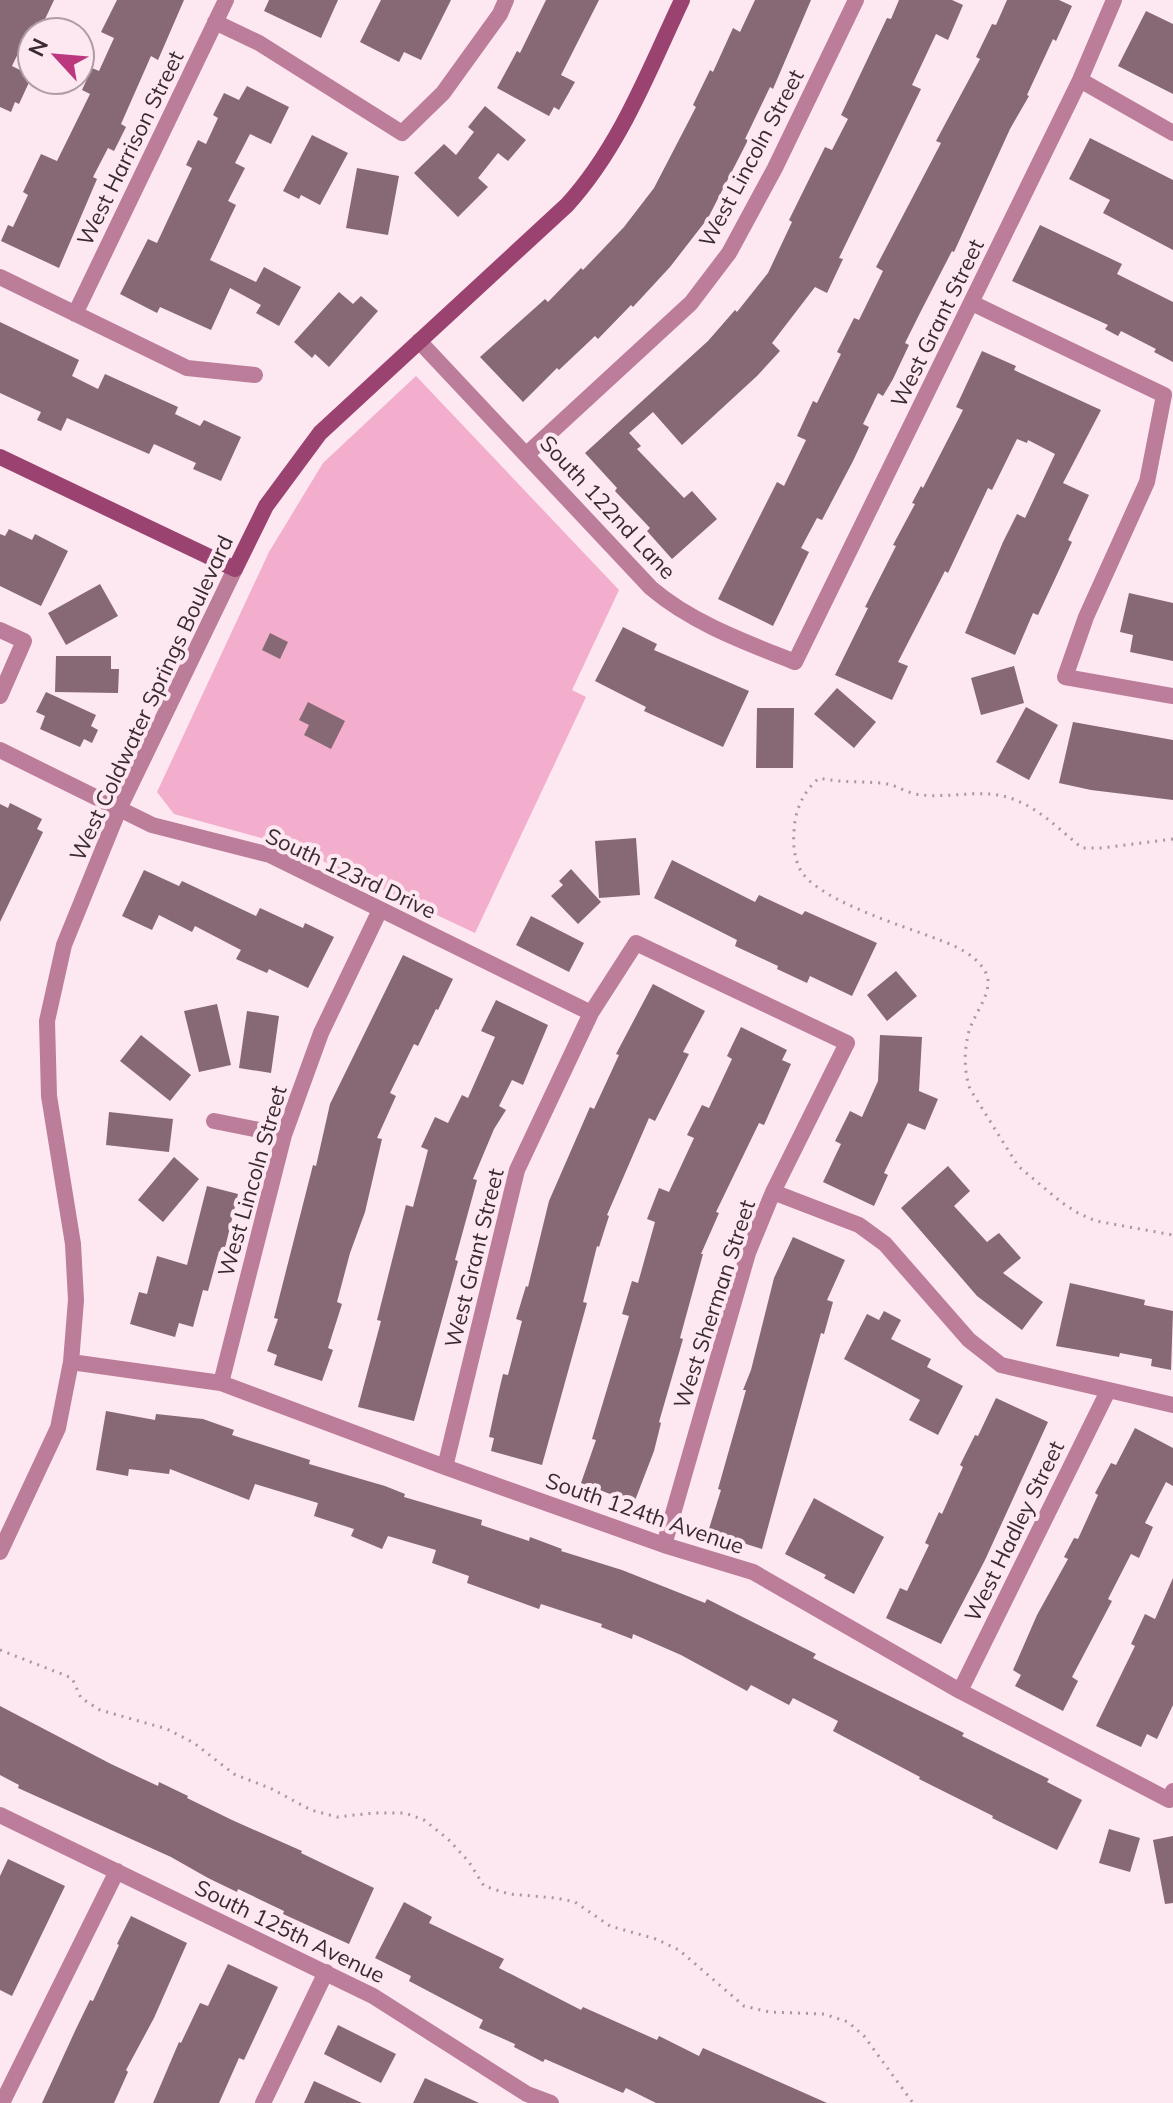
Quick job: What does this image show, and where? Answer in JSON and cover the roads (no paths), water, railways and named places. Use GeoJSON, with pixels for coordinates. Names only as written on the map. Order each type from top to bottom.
{"type":"FeatureCollection","features":[{"type":"Feature","properties":{"kind":"street","name":"West Harrison Street"},"geometry":{"type":"LineString","coordinates":[[75,314],[226,0]]}},
{"type":"Feature","properties":{"kind":"street"},"geometry":{"type":"LineString","coordinates":[[215,22],[259,43],[402,133],[443,93],[493,25],[506,0]]}},
{"type":"Feature","properties":{"kind":"street","name":"West Coldwater Springs Boulevard"},"geometry":{"type":"LineString","coordinates":[[0,1552],[58,1428],[71,1362],[75,1272],[49,1096],[47,1021],[64,945],[120,807],[266,506],[320,433],[586,185],[610,148],[682,0]]}},
{"type":"Feature","properties":{"kind":"street","name":"West Lincoln Street"},"geometry":{"type":"LineString","coordinates":[[527,454],[691,303],[729,253],[775,168],[856,0]]}},
{"type":"Feature","properties":{"kind":"street","name":"West Grant Street"},"geometry":{"type":"LineString","coordinates":[[795,662],[1080,80],[1114,0]]}},
{"type":"Feature","properties":{"kind":"street"},"geometry":{"type":"LineString","coordinates":[[1080,80],[1173,133]]}},
{"type":"Feature","properties":{"kind":"street"},"geometry":{"type":"LineString","coordinates":[[0,277],[187,368],[255,375]]}},
{"type":"Feature","properties":{"kind":"street"},"geometry":{"type":"LineString","coordinates":[[972,303],[1164,395],[1147,482],[1086,617],[1065,677],[1173,696]]}},
{"type":"Feature","properties":{"kind":"street","name":"South 122nd Lane"},"geometry":{"type":"LineString","coordinates":[[419,341],[651,588],[672,606],[735,638],[795,662]]}},
{"type":"Feature","properties":{"kind":"street"},"geometry":{"type":"LineString","coordinates":[[0,457],[235,569]]}},
{"type":"Feature","properties":{"kind":"street"},"geometry":{"type":"LineString","coordinates":[[0,630],[24,641],[0,696]]}},
{"type":"Feature","properties":{"kind":"street","name":"South 123rd Drive"},"geometry":{"type":"LineString","coordinates":[[0,750],[152,825],[270,855],[591,1013]]}},
{"type":"Feature","properties":{"kind":"street","name":"West Lincoln Street"},"geometry":{"type":"LineString","coordinates":[[221,1383],[284,1135],[321,1033],[380,910]]}},
{"type":"Feature","properties":{"kind":"street","name":"West Grant Street"},"geometry":{"type":"LineString","coordinates":[[445,1467],[517,1170],[591,1013],[636,943],[847,1043]]}},
{"type":"Feature","properties":{"kind":"street","name":"West Sherman Street"},"geometry":{"type":"LineString","coordinates":[[664,1545],[748,1253],[773,1192],[847,1043]]}},
{"type":"Feature","properties":{"kind":"street"},"geometry":{"type":"LineString","coordinates":[[214,1121],[284,1135]]}},
{"type":"Feature","properties":{"kind":"street"},"geometry":{"type":"LineString","coordinates":[[773,1192],[859,1225],[885,1244],[969,1340],[1001,1365],[1173,1405]]}},
{"type":"Feature","properties":{"kind":"street","name":"South 124th Avenue"},"geometry":{"type":"LineString","coordinates":[[71,1362],[221,1383],[664,1545],[753,1572],[960,1691],[1171,1795]]}},
{"type":"Feature","properties":{"kind":"street","name":"West Hadley Street"},"geometry":{"type":"LineString","coordinates":[[960,1691],[1108,1391]]}},
{"type":"Feature","properties":{"kind":"street","name":"South 125th Avenue"},"geometry":{"type":"LineString","coordinates":[[0,1815],[373,1996],[524,2098],[551,2103]]}},
{"type":"Feature","properties":{"kind":"street"},"geometry":{"type":"LineString","coordinates":[[2,2103],[117,1871]]}},
{"type":"Feature","properties":{"kind":"street"},"geometry":{"type":"LineString","coordinates":[[263,2103],[326,1972]]}}]}
